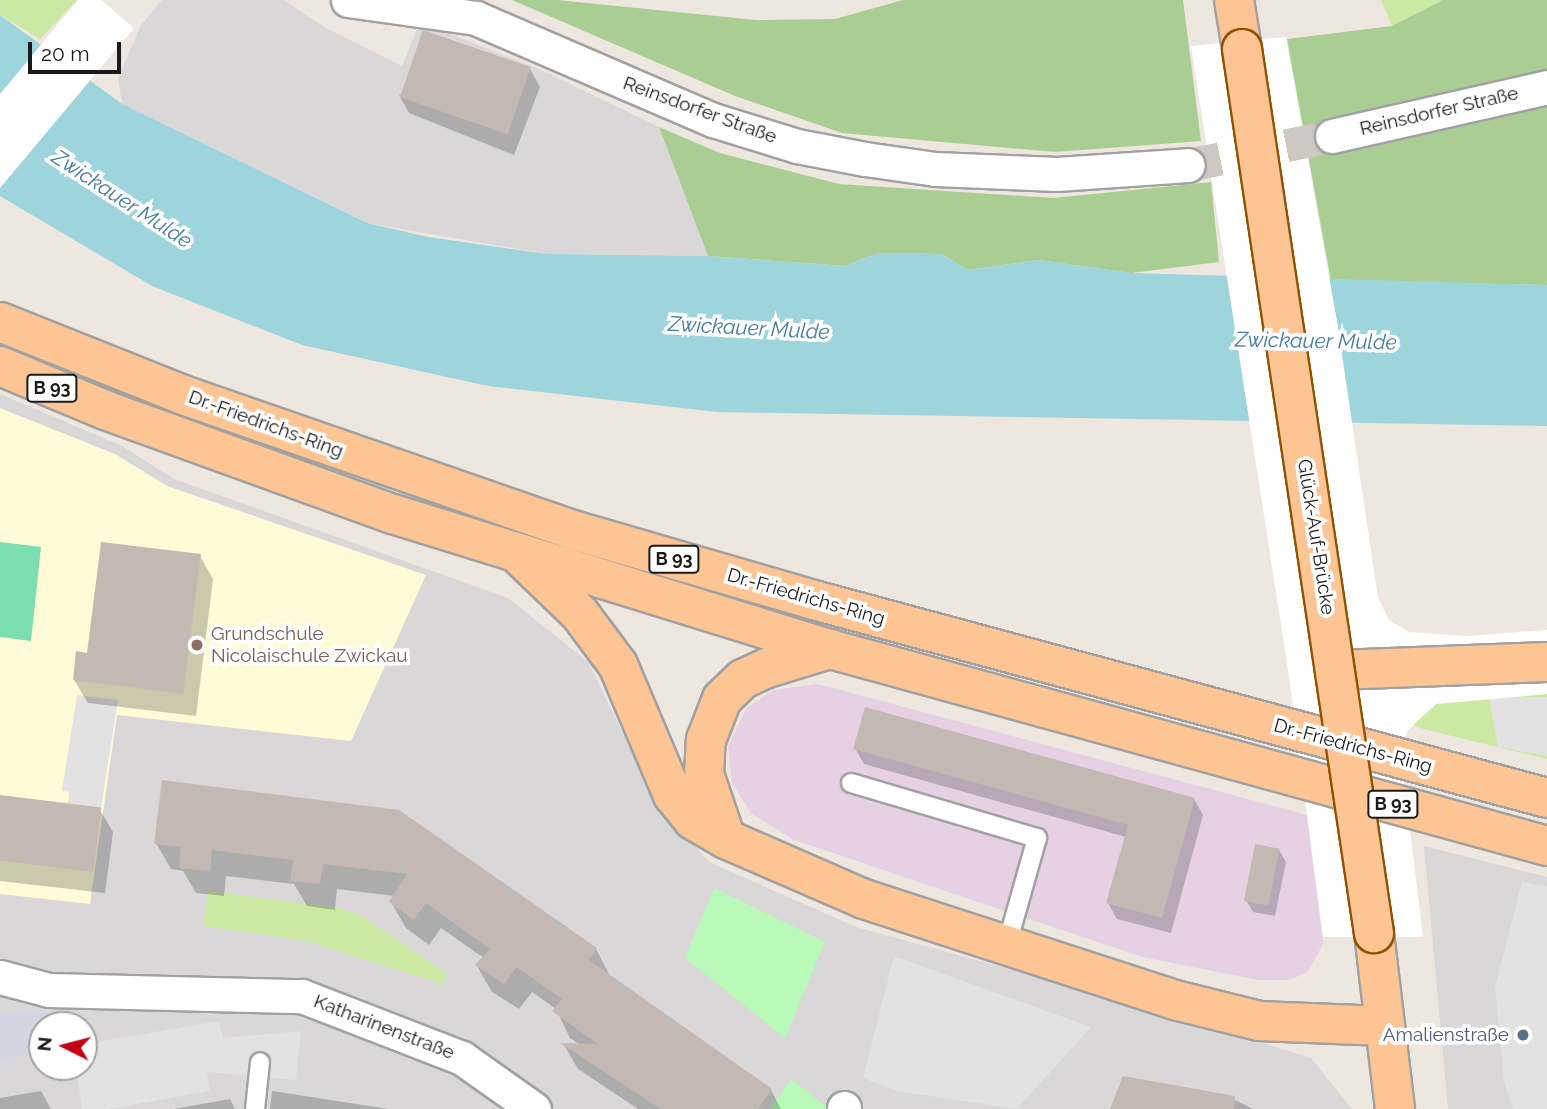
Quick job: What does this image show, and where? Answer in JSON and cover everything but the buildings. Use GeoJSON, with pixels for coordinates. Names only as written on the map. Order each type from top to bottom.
{"type":"FeatureCollection","features":[{"type":"Feature","properties":{"kind":"main road","name":"Glück-Auf-Brücke"},"geometry":{"type":"LineString","coordinates":[[1234,0],[1337,670],[1385,1026]]}},
{"type":"Feature","properties":{"kind":"main road","name":"Dr.-Friedrichs-Ring"},"geometry":{"type":"LineString","coordinates":[[0,322],[195,399],[573,530],[824,602],[1547,798]]}},
{"type":"Feature","properties":{"kind":"main road","name":"B 93"},"geometry":{"type":"LineString","coordinates":[[0,366],[105,410],[301,481],[516,552],[830,649],[1547,846]]}},
{"type":"Feature","properties":{"kind":"main road"},"geometry":{"type":"LineString","coordinates":[[516,552],[580,614],[618,665],[673,795],[693,820],[726,839],[864,899],[1234,1017],[1300,1025],[1385,1026],[1395,1109]]}},
{"type":"Feature","properties":{"kind":"main road"},"geometry":{"type":"LineString","coordinates":[[726,839],[704,774],[706,740],[722,699],[755,673],[830,649]]}},
{"type":"Feature","properties":{"kind":"main road"},"geometry":{"type":"LineString","coordinates":[[1337,670],[1547,662]]}},
{"type":"Feature","properties":{"kind":"street","name":"Reinsdorfer Straße"},"geometry":{"type":"LineString","coordinates":[[348,0],[476,18],[713,120],[838,154],[935,169],[1057,174],[1188,165]]}},
{"type":"Feature","properties":{"kind":"street","name":"Reinsdorfer Straße"},"geometry":{"type":"LineString","coordinates":[[1332,136],[1547,87]]}},
{"type":"Feature","properties":{"kind":"street","name":"Katharinenstraße"},"geometry":{"type":"LineString","coordinates":[[0,977],[49,990]]}},
{"type":"Feature","properties":{"kind":"street","name":"Katharinenstraße"},"geometry":{"type":"LineString","coordinates":[[0,999],[49,990],[302,996],[462,1058],[534,1109]]}},
{"type":"Feature","properties":{"kind":"lane"},"geometry":{"type":"LineString","coordinates":[[851,783],[1037,838],[1006,944]]}},
{"type":"Feature","properties":{"kind":"lane"},"geometry":{"type":"LineString","coordinates":[[256,1109],[260,1062]]}},
{"type":"Feature","properties":{"kind":"shaded area"},"geometry":{"type":"Polygon","coordinates":[[[162,0],[283,0],[328,29],[402,66],[420,22],[539,69],[659,127],[708,256],[547,254],[367,223],[122,104],[118,78],[141,25],[162,0]]]}},
{"type":"Feature","properties":{"kind":"shaded area"},"geometry":{"type":"Polygon","coordinates":[[[0,394],[122,446],[174,479],[508,598],[588,662],[655,799],[709,862],[856,927],[1126,1001],[1311,1058],[1352,1109],[0,1109],[0,394]]]}},
{"type":"Feature","properties":{"kind":"shaded area","name":"Grundschule Nicolaischule Zwickau"},"geometry":{"type":"Polygon","coordinates":[[[0,408],[115,454],[167,486],[426,575],[351,741],[117,715],[90,904],[0,894],[0,408]]]}},
{"type":"Feature","properties":{"kind":"shaded area"},"geometry":{"type":"Polygon","coordinates":[[[818,684],[1307,815],[1323,944],[1308,972],[1289,980],[1259,980],[1142,957],[794,840],[751,813],[732,783],[728,747],[746,708],[774,690],[818,684]]]}},
{"type":"Feature","properties":{"kind":"shaded area"},"geometry":{"type":"Polygon","coordinates":[[[77,695],[118,700],[101,808],[68,804],[69,792],[62,791],[77,695]]]}},
{"type":"Feature","properties":{"kind":"shaded area"},"geometry":{"type":"Polygon","coordinates":[[[1489,697],[1547,697],[1547,756],[1498,747],[1489,697]]]}},
{"type":"Feature","properties":{"kind":"shaded area"},"geometry":{"type":"Polygon","coordinates":[[[1424,846],[1547,877],[1547,1109],[1448,1109],[1424,846]]]}},
{"type":"Feature","properties":{"kind":"shaded area","name":"Amalienstraße"},"geometry":{"type":"Polygon","coordinates":[[[1522,882],[1547,886],[1547,1109],[1513,1109],[1504,1082],[1495,987],[1522,882]]]}},
{"type":"Feature","properties":{"kind":"shaded area"},"geometry":{"type":"Polygon","coordinates":[[[894,956],[1091,1027],[1017,1109],[896,1091],[863,1078],[894,956]]]}},
{"type":"Feature","properties":{"kind":"shaded area"},"geometry":{"type":"Polygon","coordinates":[[[28,1012],[28,1054],[0,1059],[0,1013],[28,1012]]]}},
{"type":"Feature","properties":{"kind":"shaded area"},"geometry":{"type":"Polygon","coordinates":[[[219,1021],[223,1038],[301,1031],[296,1080],[207,1072],[210,1091],[109,1109],[82,1109],[78,1081],[98,1081],[98,1042],[219,1021]]]}},
{"type":"Feature","properties":{"kind":"green space"},"geometry":{"type":"Polygon","coordinates":[[[0,0],[77,0],[40,39],[0,15],[0,0]]]}},
{"type":"Feature","properties":{"kind":"green space"},"geometry":{"type":"Polygon","coordinates":[[[512,0],[557,0],[756,20],[835,19],[903,0],[1183,0],[1201,141],[1055,152],[842,133],[735,96],[512,0]]]}},
{"type":"Feature","properties":{"kind":"green space"},"geometry":{"type":"Polygon","coordinates":[[[1381,0],[1443,0],[1392,26],[1381,0]]]}},
{"type":"Feature","properties":{"kind":"green space"},"geometry":{"type":"Polygon","coordinates":[[[1443,0],[1547,0],[1547,285],[1331,281],[1287,39],[1392,26],[1443,0]]]}},
{"type":"Feature","properties":{"kind":"green space"},"geometry":{"type":"Polygon","coordinates":[[[659,127],[720,153],[839,184],[1054,198],[1211,182],[1219,262],[1131,273],[1039,260],[968,270],[941,254],[878,253],[845,266],[708,256],[659,127]]]}},
{"type":"Feature","properties":{"kind":"green space"},"geometry":{"type":"Polygon","coordinates":[[[0,542],[41,547],[31,641],[0,637],[0,542]]]}},
{"type":"Feature","properties":{"kind":"green space"},"geometry":{"type":"Polygon","coordinates":[[[1547,679],[1547,759],[1423,729],[1404,720],[1418,699],[1547,679]]]}},
{"type":"Feature","properties":{"kind":"green space"},"geometry":{"type":"Polygon","coordinates":[[[714,888],[825,942],[785,1038],[685,958],[714,888]]]}},
{"type":"Feature","properties":{"kind":"green space"},"geometry":{"type":"Polygon","coordinates":[[[208,891],[339,908],[362,916],[448,974],[441,984],[306,941],[203,926],[208,891]]]}},
{"type":"Feature","properties":{"kind":"green space"},"geometry":{"type":"Polygon","coordinates":[[[791,1079],[829,1109],[770,1109],[791,1079]]]}},
{"type":"Feature","properties":{"kind":"water","name":"Zwickauer Mulde"},"geometry":{"type":"Polygon","coordinates":[[[0,15],[122,104],[367,223],[428,237],[547,254],[708,256],[845,266],[878,253],[941,254],[968,270],[1039,260],[1131,273],[1547,285],[1547,426],[717,412],[488,386],[302,345],[152,286],[0,196],[0,15]]]}},
{"type":"Feature","properties":{"kind":"pier"},"geometry":{"type":"Polygon","coordinates":[[[78,0],[101,0],[134,28],[0,188],[0,94],[78,0]]]}},
{"type":"Feature","properties":{"kind":"pier"},"geometry":{"type":"Polygon","coordinates":[[[1286,37],[1337,321],[1378,598],[1389,620],[1409,632],[1467,636],[1547,630],[1547,694],[1436,704],[1408,730],[1401,747],[1423,937],[1323,937],[1288,670],[1191,46],[1286,37]]]}},
{"type":"Feature","properties":{"kind":"tunnel"},"geometry":{"type":"LineString","coordinates":[[1188,165],[1332,136]]}},
{"type":"Feature","properties":{"kind":"place","name":"Grundschule Nicolaischule Zwickau"},"geometry":{"type":"Point","coordinates":[197,645]}},
{"type":"Feature","properties":{"kind":"place","name":"Amalienstraße"},"geometry":{"type":"Point","coordinates":[1523,1035]}}]}
